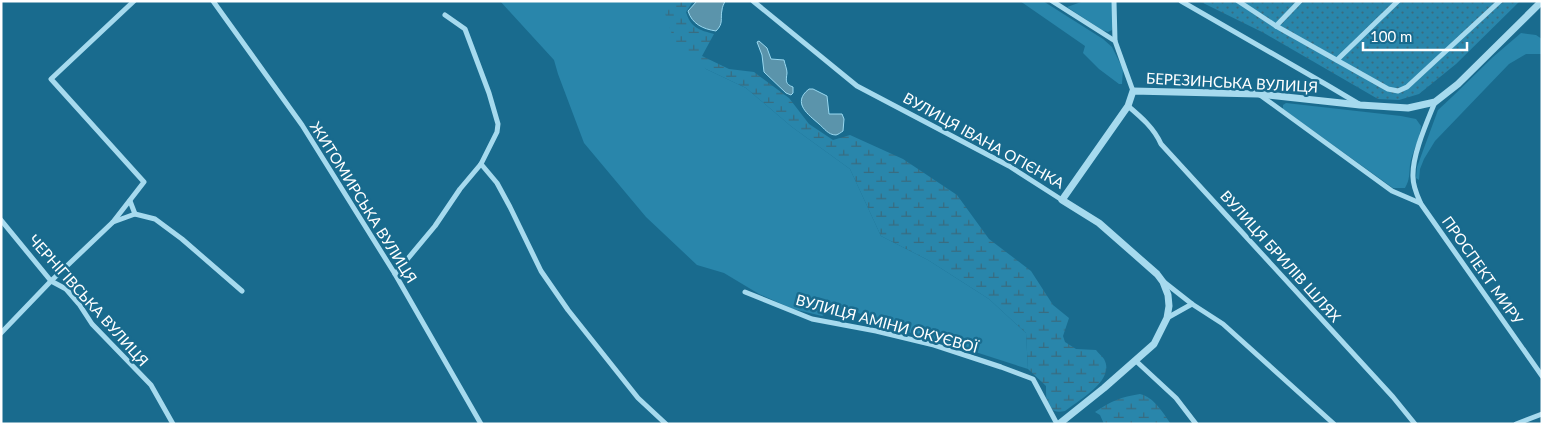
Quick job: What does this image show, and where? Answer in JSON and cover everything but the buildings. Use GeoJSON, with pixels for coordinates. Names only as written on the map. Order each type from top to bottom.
{"type":"FeatureCollection","features":[{"type":"Feature","properties":{"kind":"street"},"geometry":{"type":"LineString","coordinates":[[1,333],[51,281],[113,222],[144,182],[51,79],[134,1]]}},
{"type":"Feature","properties":{"kind":"street","name":"ЖИТОМИРСЬКА ВУЛИЦЯ"},"geometry":{"type":"LineString","coordinates":[[213,1],[302,125],[395,274],[481,424]]}},
{"type":"Feature","properties":{"kind":"street","name":"ВУЛИЦЯ ІВАНА ОГІЄНКА"},"geometry":{"type":"LineString","coordinates":[[753,1],[857,86],[1009,166],[1099,223],[1163,282],[1223,324],[1334,424]]}},
{"type":"Feature","properties":{"kind":"street"},"geometry":{"type":"LineString","coordinates":[[1052,1],[1115,41]]}},
{"type":"Feature","properties":{"kind":"street"},"geometry":{"type":"LineString","coordinates":[[1062,200],[1128,106],[1134,91],[1115,41],[1114,1]]}},
{"type":"Feature","properties":{"kind":"street","name":"БЕРЕЗИНСЬКА ВУЛИЦЯ"},"geometry":{"type":"LineString","coordinates":[[1181,1],[1360,105]]}},
{"type":"Feature","properties":{"kind":"street"},"geometry":{"type":"LineString","coordinates":[[1238,1],[1276,26],[1388,89],[1398,91],[1403,90],[1500,1]]}},
{"type":"Feature","properties":{"kind":"street"},"geometry":{"type":"LineString","coordinates":[[1276,26],[1300,1]]}},
{"type":"Feature","properties":{"kind":"street"},"geometry":{"type":"LineString","coordinates":[[1337,60],[1398,1]]}},
{"type":"Feature","properties":{"kind":"street","name":"БЕРЕЗИНСЬКА ВУЛИЦЯ"},"geometry":{"type":"LineString","coordinates":[[1134,91],[1258,94],[1408,108],[1435,102],[1458,84],[1542,2]]}},
{"type":"Feature","properties":{"kind":"street"},"geometry":{"type":"LineString","coordinates":[[395,274],[435,226],[460,189],[481,164],[497,132],[498,124],[489,93],[465,29],[445,15]]}},
{"type":"Feature","properties":{"kind":"street"},"geometry":{"type":"LineString","coordinates":[[1258,94],[1392,191],[1421,204]]}},
{"type":"Feature","properties":{"kind":"street","name":"ПРОСПЕКТ МИРУ"},"geometry":{"type":"LineString","coordinates":[[1435,102],[1413,165],[1412,178],[1415,191],[1421,204],[1542,376]]}},
{"type":"Feature","properties":{"kind":"street","name":"ВУЛИЦЯ БРИЛІВ ШЛЯХ"},"geometry":{"type":"LineString","coordinates":[[1128,106],[1156,133],[1161,144],[1392,396],[1415,424]]}},
{"type":"Feature","properties":{"kind":"street"},"geometry":{"type":"LineString","coordinates":[[481,164],[497,183],[541,271],[568,310],[638,398],[666,424]]}},
{"type":"Feature","properties":{"kind":"street"},"geometry":{"type":"LineString","coordinates":[[130,200],[135,214]]}},
{"type":"Feature","properties":{"kind":"street"},"geometry":{"type":"LineString","coordinates":[[113,222],[135,214],[156,219],[242,291]]}},
{"type":"Feature","properties":{"kind":"street","name":"ЧЕРНІГІВСЬКА ВУЛИЦЯ"},"geometry":{"type":"LineString","coordinates":[[1,220],[51,281],[66,289],[92,324],[151,385],[173,424]]}},
{"type":"Feature","properties":{"kind":"street"},"geometry":{"type":"LineString","coordinates":[[1058,424],[1136,362],[1154,344],[1167,318],[1169,306],[1168,295],[1163,282]]}},
{"type":"Feature","properties":{"kind":"street","name":"ВУЛИЦЯ АМІНИ ОКУЄВОЇ"},"geometry":{"type":"LineString","coordinates":[[745,292],[812,319],[876,331],[934,346],[1001,366],[1033,379],[1058,424]]}},
{"type":"Feature","properties":{"kind":"street"},"geometry":{"type":"LineString","coordinates":[[1167,318],[1192,304]]}},
{"type":"Feature","properties":{"kind":"street"},"geometry":{"type":"LineString","coordinates":[[1136,362],[1176,398],[1196,424]]}},
{"type":"Feature","properties":{"kind":"street"},"geometry":{"type":"LineString","coordinates":[[1516,424],[1542,414]]}},
{"type":"Feature","properties":{"kind":"green space"},"geometry":{"type":"Polygon","coordinates":[[[500,1],[661,1],[706,69],[746,88],[792,127],[850,169],[881,236],[928,260],[989,299],[1026,333],[1028,369],[935,339],[880,325],[857,312],[835,309],[822,316],[793,309],[759,294],[724,273],[697,265],[646,217],[584,143],[554,60],[500,1]]]}},
{"type":"Feature","properties":{"kind":"green space"},"geometry":{"type":"Polygon","coordinates":[[[661,1],[693,1],[686,12],[690,22],[700,30],[714,34],[702,56],[729,69],[754,72],[789,98],[809,124],[833,140],[850,135],[903,159],[957,195],[989,239],[1031,271],[1053,305],[1069,318],[1063,336],[1065,342],[1076,349],[1096,350],[1104,359],[1106,367],[1101,382],[1065,411],[1059,412],[1051,409],[1047,401],[1046,386],[1028,369],[1026,333],[989,299],[928,260],[881,236],[850,169],[792,127],[746,88],[706,69],[675,44],[661,1]]]}},
{"type":"Feature","properties":{"kind":"green space"},"geometry":{"type":"Polygon","coordinates":[[[1020,1],[1043,1],[1103,39],[1112,47],[1123,69],[1122,84],[1119,84],[1099,69],[1083,53],[1085,46],[1020,1]]]}},
{"type":"Feature","properties":{"kind":"green space"},"geometry":{"type":"Polygon","coordinates":[[[1084,1],[1113,1],[1112,30],[1108,32],[1102,30],[1067,7],[1084,1]]]}},
{"type":"Feature","properties":{"kind":"green space"},"geometry":{"type":"Polygon","coordinates":[[[1199,1],[1520,1],[1456,64],[1419,94],[1399,100],[1378,99],[1264,33],[1199,1]]]}},
{"type":"Feature","properties":{"kind":"green space"},"geometry":{"type":"Polygon","coordinates":[[[1521,33],[1536,35],[1542,39],[1542,54],[1526,54],[1509,64],[1435,141],[1424,159],[1420,169],[1419,180],[1416,178],[1417,167],[1438,110],[1521,33]]]}},
{"type":"Feature","properties":{"kind":"green space"},"geometry":{"type":"Polygon","coordinates":[[[1286,103],[1416,119],[1421,126],[1411,160],[1409,179],[1405,188],[1393,188],[1283,109],[1283,105],[1286,103]]]}},
{"type":"Feature","properties":{"kind":"green space"},"geometry":{"type":"Polygon","coordinates":[[[1140,394],[1150,398],[1171,424],[1104,424],[1100,415],[1095,412],[1116,400],[1140,394]]]}},
{"type":"Feature","properties":{"kind":"shaded area"},"geometry":{"type":"Polygon","coordinates":[[[697,1],[725,1],[722,9],[721,23],[716,31],[695,23],[690,16],[688,11],[697,1]]]}},
{"type":"Feature","properties":{"kind":"shaded area"},"geometry":{"type":"Polygon","coordinates":[[[759,41],[767,48],[771,59],[784,60],[787,82],[793,87],[791,95],[786,93],[764,72],[762,55],[757,42],[759,41]]]}},
{"type":"Feature","properties":{"kind":"shaded area"},"geometry":{"type":"Polygon","coordinates":[[[809,89],[827,96],[829,114],[842,114],[844,119],[843,131],[836,135],[831,134],[807,113],[802,104],[802,99],[809,89]]]}}]}
